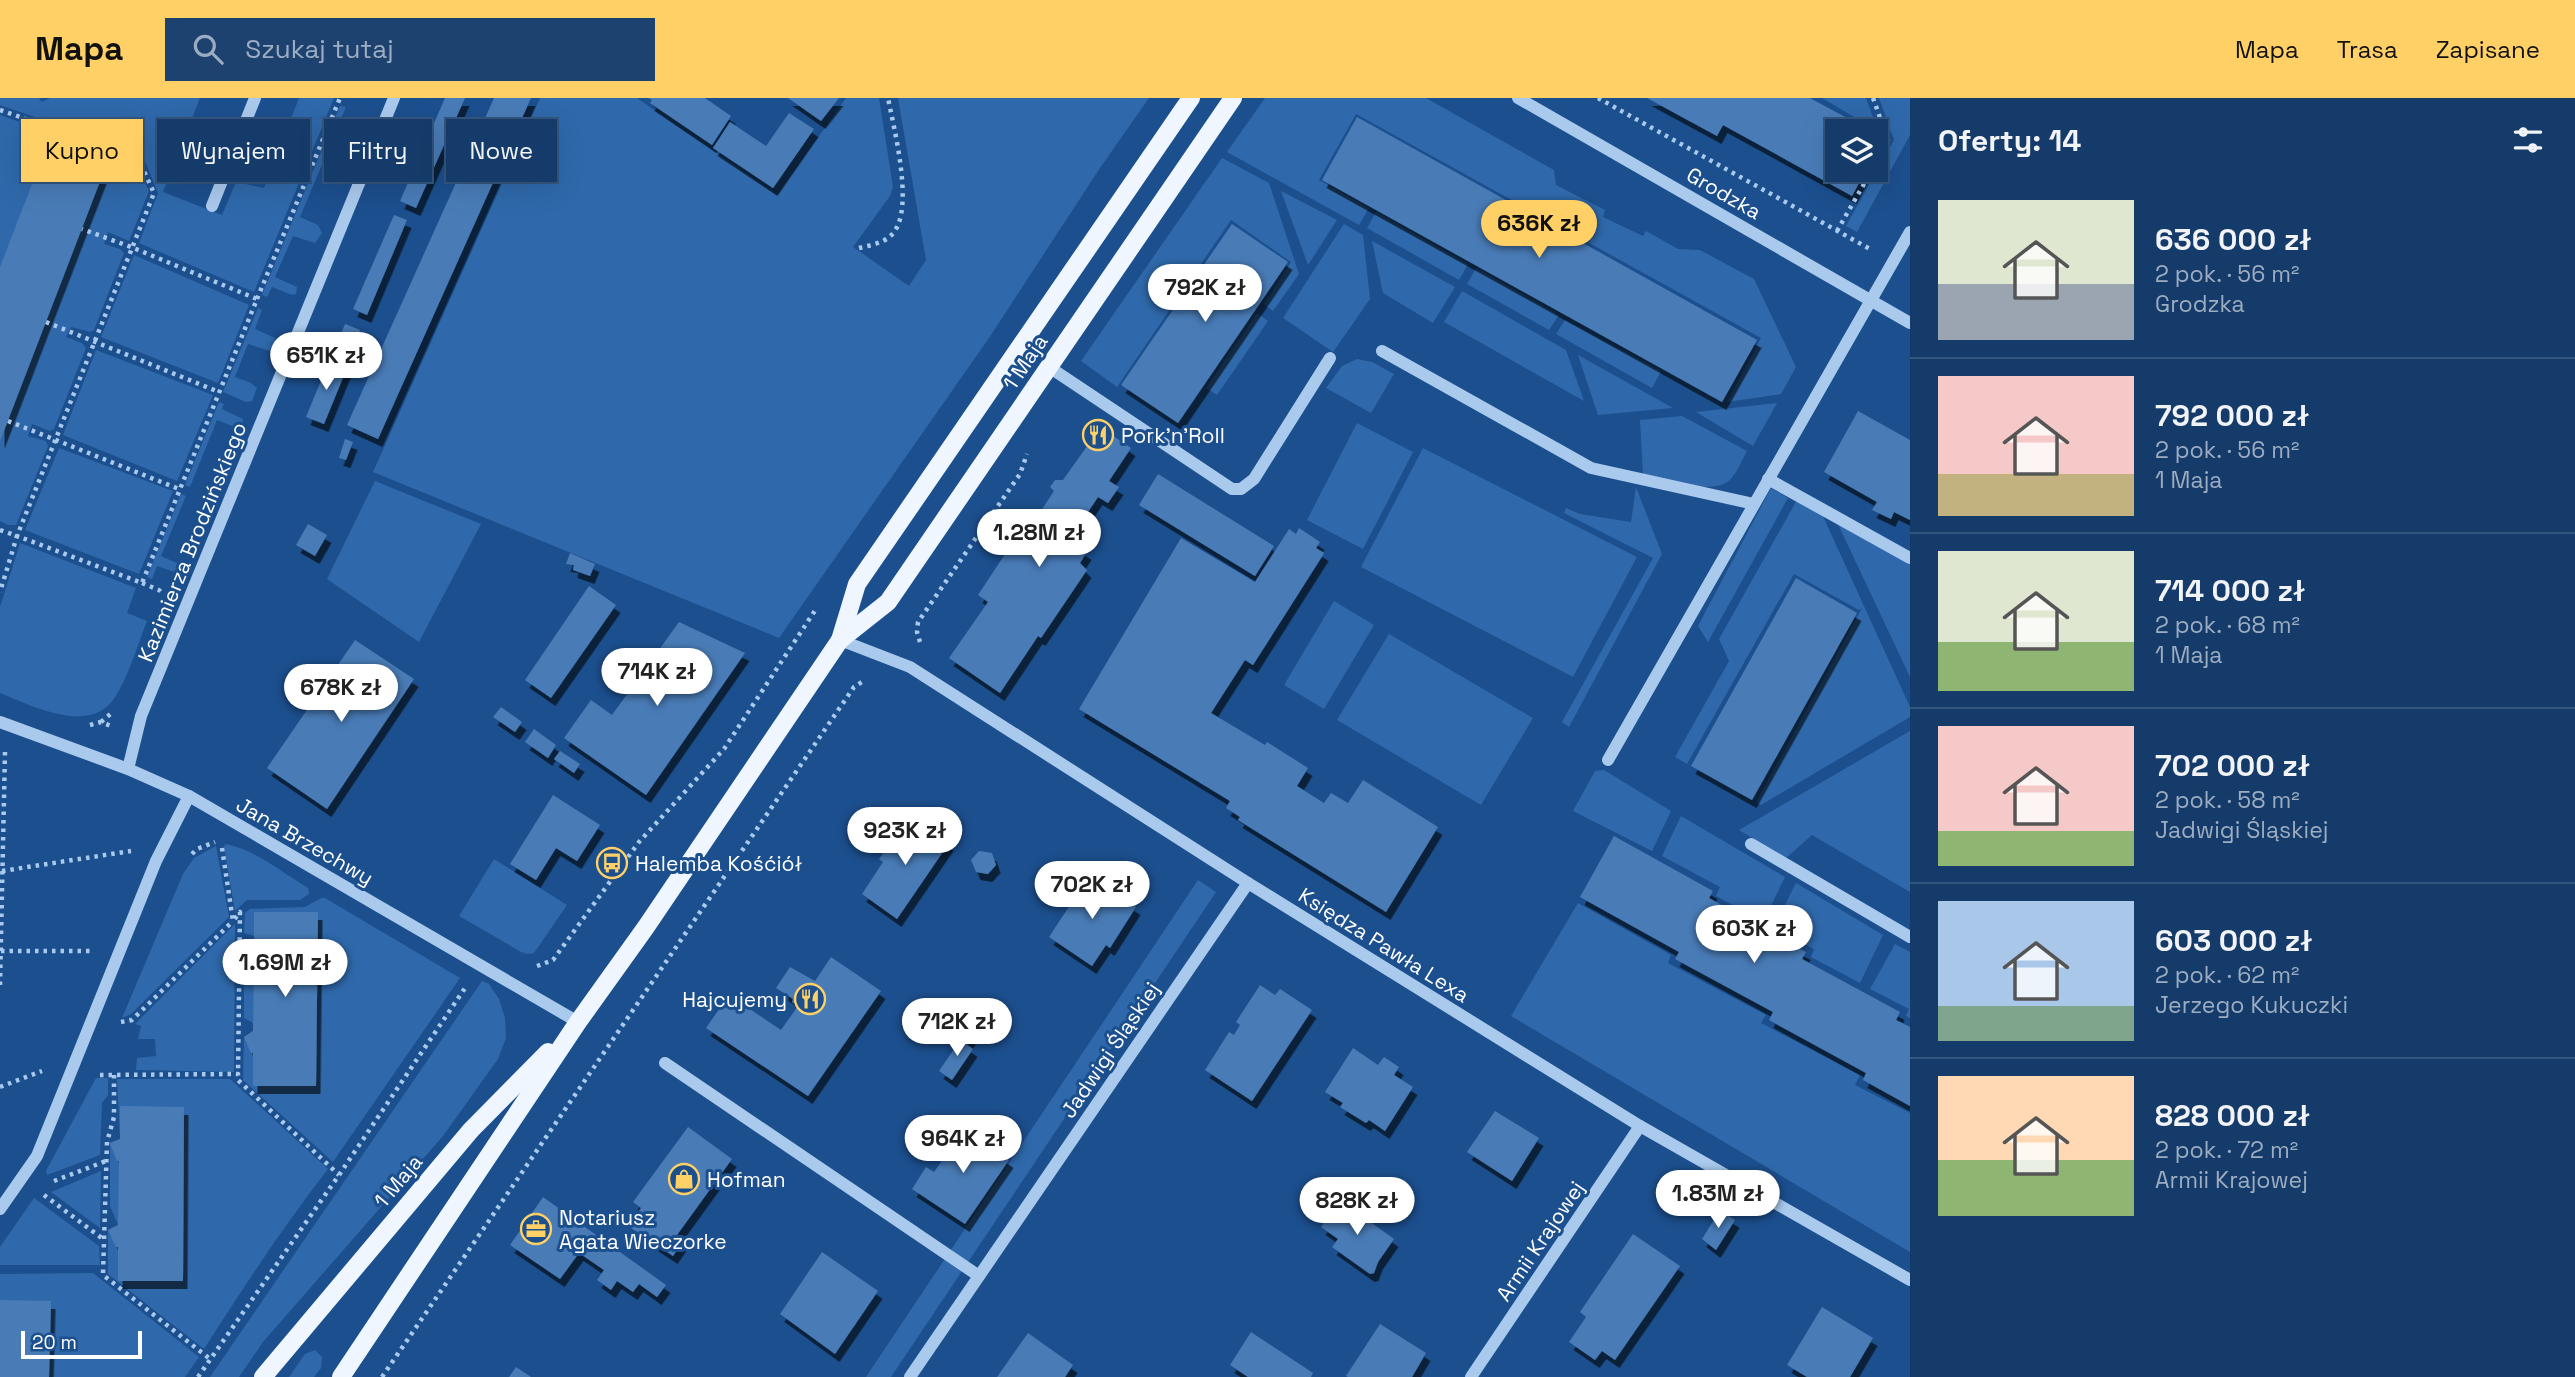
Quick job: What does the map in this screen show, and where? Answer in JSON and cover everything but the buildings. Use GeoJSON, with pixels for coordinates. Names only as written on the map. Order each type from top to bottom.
{"type":"FeatureCollection","features":[{"type":"Feature","properties":{"kind":"main road","name":"1 Maja"},"geometry":{"type":"LineString","coordinates":[[341,1377],[578,1022],[646,927],[840,640],[857,584],[1191,98]]}},
{"type":"Feature","properties":{"kind":"main road","name":"1 Maja"},"geometry":{"type":"LineString","coordinates":[[840,640],[888,602],[1233,98]]}},
{"type":"Feature","properties":{"kind":"main road","name":"1 Maja"},"geometry":{"type":"LineString","coordinates":[[263,1377],[471,1130],[578,1022]]}},
{"type":"Feature","properties":{"kind":"street"},"geometry":{"type":"LineString","coordinates":[[212,206],[255,98]]}},
{"type":"Feature","properties":{"kind":"street","name":"Kazimierza Brodzińskiego"},"geometry":{"type":"LineString","coordinates":[[128,769],[141,716],[394,98]]}},
{"type":"Feature","properties":{"kind":"street","name":"Grodzka"},"geometry":{"type":"LineString","coordinates":[[1518,98],[1910,323]]}},
{"type":"Feature","properties":{"kind":"street"},"geometry":{"type":"LineString","coordinates":[[1608,760],[1910,232]]}},
{"type":"Feature","properties":{"kind":"street"},"geometry":{"type":"LineString","coordinates":[[1381,351],[1591,468],[1754,504]]}},
{"type":"Feature","properties":{"kind":"street"},"geometry":{"type":"LineString","coordinates":[[1049,367],[1232,489],[1241,489],[1254,479],[1330,358]]}},
{"type":"Feature","properties":{"kind":"street"},"geometry":{"type":"LineString","coordinates":[[1768,479],[1910,558]]}},
{"type":"Feature","properties":{"kind":"street","name":"Księdza Pawła Lexa"},"geometry":{"type":"LineString","coordinates":[[840,640],[910,667],[1248,883],[1640,1126],[1910,1280]]}},
{"type":"Feature","properties":{"kind":"street","name":"Jana Brzechwy"},"geometry":{"type":"LineString","coordinates":[[0,722],[128,769],[189,796],[578,1022]]}},
{"type":"Feature","properties":{"kind":"street"},"geometry":{"type":"LineString","coordinates":[[0,1209],[37,1156],[156,861],[189,796]]}},
{"type":"Feature","properties":{"kind":"street"},"geometry":{"type":"LineString","coordinates":[[1751,844],[1910,937]]}},
{"type":"Feature","properties":{"kind":"street","name":"Jadwigi Śląskiej"},"geometry":{"type":"LineString","coordinates":[[910,1377],[1248,883]]}},
{"type":"Feature","properties":{"kind":"street"},"geometry":{"type":"LineString","coordinates":[[665,1063],[979,1276]]}},
{"type":"Feature","properties":{"kind":"street","name":"Armii Krajowej"},"geometry":{"type":"LineString","coordinates":[[1471,1377],[1640,1126]]}},
{"type":"Feature","properties":{"kind":"path"},"geometry":{"type":"LineString","coordinates":[[1,531],[142,583],[340,98]]}},
{"type":"Feature","properties":{"kind":"path"},"geometry":{"type":"LineString","coordinates":[[859,248],[882,242],[894,232],[899,218],[903,177],[888,98]]}},
{"type":"Feature","properties":{"kind":"path"},"geometry":{"type":"LineString","coordinates":[[1598,98],[1893,262]]}},
{"type":"Feature","properties":{"kind":"path"},"geometry":{"type":"LineString","coordinates":[[1873,98],[1880,119]]}},
{"type":"Feature","properties":{"kind":"path"},"geometry":{"type":"LineString","coordinates":[[0,110],[138,158],[154,194],[17,536],[0,592]]}},
{"type":"Feature","properties":{"kind":"path"},"geometry":{"type":"LineString","coordinates":[[1838,230],[1865,182]]}},
{"type":"Feature","properties":{"kind":"path"},"geometry":{"type":"LineString","coordinates":[[82,229],[257,299]]}},
{"type":"Feature","properties":{"kind":"path"},"geometry":{"type":"LineString","coordinates":[[46,322],[219,392]]}},
{"type":"Feature","properties":{"kind":"path"},"geometry":{"type":"LineString","coordinates":[[8,421],[179,489]]}},
{"type":"Feature","properties":{"kind":"path"},"geometry":{"type":"LineString","coordinates":[[0,985],[2,747],[17,753]]}},
{"type":"Feature","properties":{"kind":"path"},"geometry":{"type":"LineString","coordinates":[[382,1377],[784,789]]}},
{"type":"Feature","properties":{"kind":"path"},"geometry":{"type":"LineString","coordinates":[[189,857],[197,849],[221,839],[233,921]]}},
{"type":"Feature","properties":{"kind":"path"},"geometry":{"type":"LineString","coordinates":[[2,872],[142,849]]}},
{"type":"Feature","properties":{"kind":"path"},"geometry":{"type":"LineString","coordinates":[[113,1024],[132,1020],[240,912],[238,1080],[339,1175]]}},
{"type":"Feature","properties":{"kind":"path"},"geometry":{"type":"LineString","coordinates":[[1,951],[99,951]]}},
{"type":"Feature","properties":{"kind":"path"},"geometry":{"type":"LineString","coordinates":[[526,961],[537,966],[553,960]]}},
{"type":"Feature","properties":{"kind":"path"},"geometry":{"type":"LineString","coordinates":[[198,1377],[339,1175],[480,965]]}},
{"type":"Feature","properties":{"kind":"path"},"geometry":{"type":"LineString","coordinates":[[0,1087],[50,1068],[45,1080]]}},
{"type":"Feature","properties":{"kind":"path"},"geometry":{"type":"LineString","coordinates":[[93,1074],[238,1074]]}},
{"type":"Feature","properties":{"kind":"path"},"geometry":{"type":"LineString","coordinates":[[114,1075],[114,1117],[107,1142],[103,1275],[210,1359]]}},
{"type":"Feature","properties":{"kind":"path"},"geometry":{"type":"LineString","coordinates":[[46,1184],[106,1161]]}},
{"type":"Feature","properties":{"kind":"path"},"geometry":{"type":"LineString","coordinates":[[34,1188],[103,1239]]}},
{"type":"Feature","properties":{"kind":"shaded area"},"geometry":{"type":"Polygon","coordinates":[[[0,98],[39,98],[42,102],[50,98],[200,98],[192,119],[157,119],[157,182],[167,182],[163,192],[222,215],[236,182],[264,188],[266,182],[299,182],[254,292],[139,243],[158,193],[143,156],[143,119],[41,119],[0,105],[0,98]]]}},
{"type":"Feature","properties":{"kind":"shaded area"},"geometry":{"type":"Polygon","coordinates":[[[299,98],[334,98],[310,156],[310,119],[291,119],[299,98]]]}},
{"type":"Feature","properties":{"kind":"shaded area"},"geometry":{"type":"Polygon","coordinates":[[[540,98],[637,98],[777,195],[846,98],[879,98],[893,187],[890,196],[853,247],[909,286],[926,260],[898,98],[1149,98],[989,338],[779,638],[373,472],[502,182],[557,182],[557,119],[531,119],[540,98]]]}},
{"type":"Feature","properties":{"kind":"shaded area"},"geometry":{"type":"Polygon","coordinates":[[[1265,98],[1426,98],[1554,170],[1556,185],[1605,210],[1603,217],[1643,236],[1646,231],[1678,249],[1700,250],[1754,279],[1796,367],[1781,394],[1727,402],[1761,338],[1356,114],[1319,180],[1369,208],[1359,225],[1227,152],[1265,98]]]}},
{"type":"Feature","properties":{"kind":"shaded area"},"geometry":{"type":"Polygon","coordinates":[[[1822,98],[1866,98],[1874,119],[1858,119],[1822,98]]]}},
{"type":"Feature","properties":{"kind":"shaded area"},"geometry":{"type":"Polygon","coordinates":[[[1879,98],[1910,98],[1910,135],[1888,175],[1888,151],[1894,140],[1879,98]]]}},
{"type":"Feature","properties":{"kind":"shaded area"},"geometry":{"type":"Polygon","coordinates":[[[340,106],[346,107],[341,119],[335,119],[340,106]]]}},
{"type":"Feature","properties":{"kind":"shaded area"},"geometry":{"type":"Polygon","coordinates":[[[0,115],[21,122],[21,182],[143,182],[143,178],[149,191],[129,241],[108,232],[104,244],[124,253],[94,330],[91,332],[71,327],[66,337],[82,343],[86,348],[54,429],[50,431],[32,424],[28,436],[46,441],[48,446],[16,525],[0,521],[0,115]]]}},
{"type":"Feature","properties":{"kind":"shaded area"},"geometry":{"type":"Polygon","coordinates":[[[324,145],[324,160],[300,217],[318,225],[322,233],[315,243],[293,236],[275,277],[297,287],[296,294],[272,287],[267,297],[262,295],[324,145]]]}},
{"type":"Feature","properties":{"kind":"shaded area"},"geometry":{"type":"Polygon","coordinates":[[[1222,158],[1269,183],[1299,274],[1273,311],[1264,304],[1291,262],[1231,220],[1117,387],[1081,361],[1222,158]]]}},
{"type":"Feature","properties":{"kind":"shaded area"},"geometry":{"type":"Polygon","coordinates":[[[1871,182],[1884,182],[1857,232],[1846,226],[1871,182]]]}},
{"type":"Feature","properties":{"kind":"shaded area"},"geometry":{"type":"Polygon","coordinates":[[[1281,191],[1337,220],[1308,265],[1281,191]]]}},
{"type":"Feature","properties":{"kind":"shaded area"},"geometry":{"type":"Polygon","coordinates":[[[1376,212],[1468,264],[1459,280],[1367,228],[1376,212]]]}},
{"type":"Feature","properties":{"kind":"shaded area"},"geometry":{"type":"Polygon","coordinates":[[[1344,224],[1363,235],[1370,299],[1333,352],[1283,318],[1344,224]]]}},
{"type":"Feature","properties":{"kind":"shaded area"},"geometry":{"type":"Polygon","coordinates":[[[1372,241],[1455,287],[1433,323],[1383,293],[1372,241]]]}},
{"type":"Feature","properties":{"kind":"shaded area"},"geometry":{"type":"Polygon","coordinates":[[[134,255],[249,305],[218,383],[101,337],[134,255]]]}},
{"type":"Feature","properties":{"kind":"shaded area"},"geometry":{"type":"Polygon","coordinates":[[[1476,268],[1559,315],[1549,330],[1467,284],[1476,268]]]}},
{"type":"Feature","properties":{"kind":"shaded area"},"geometry":{"type":"Polygon","coordinates":[[[1462,291],[1566,350],[1584,401],[1444,322],[1462,291]]]}},
{"type":"Feature","properties":{"kind":"shaded area"},"geometry":{"type":"Polygon","coordinates":[[[258,308],[262,310],[255,329],[275,338],[276,344],[270,351],[248,344],[235,377],[257,388],[252,401],[246,402],[223,392],[258,308]]]}},
{"type":"Feature","properties":{"kind":"shaded area"},"geometry":{"type":"Polygon","coordinates":[[[1257,313],[1268,321],[1217,395],[1206,388],[1257,313]]]}},
{"type":"Feature","properties":{"kind":"shaded area"},"geometry":{"type":"Polygon","coordinates":[[[1565,320],[1661,371],[1652,388],[1556,334],[1565,320]]]}},
{"type":"Feature","properties":{"kind":"shaded area"},"geometry":{"type":"Polygon","coordinates":[[[96,350],[213,395],[177,481],[63,435],[96,350]]]}},
{"type":"Feature","properties":{"kind":"shaded area"},"geometry":{"type":"Polygon","coordinates":[[[1578,355],[1673,408],[1598,415],[1578,355]]]}},
{"type":"Feature","properties":{"kind":"shaded area"},"geometry":{"type":"Polygon","coordinates":[[[1357,359],[1372,362],[1394,374],[1371,413],[1326,388],[1342,366],[1357,359]]]}},
{"type":"Feature","properties":{"kind":"shaded area"},"geometry":{"type":"Polygon","coordinates":[[[219,402],[224,404],[222,409],[243,419],[243,425],[237,428],[217,420],[190,487],[185,485],[219,402]]]}},
{"type":"Feature","properties":{"kind":"shaded area"},"geometry":{"type":"Polygon","coordinates":[[[1777,403],[1753,446],[1696,412],[1777,403]]]}},
{"type":"Feature","properties":{"kind":"shaded area"},"geometry":{"type":"Polygon","coordinates":[[[1682,416],[1747,451],[1730,480],[1722,485],[1700,487],[1643,475],[1640,420],[1682,416]]]}},
{"type":"Feature","properties":{"kind":"shaded area"},"geometry":{"type":"Polygon","coordinates":[[[1357,423],[1413,452],[1363,549],[1307,520],[1357,423]]]}},
{"type":"Feature","properties":{"kind":"shaded area"},"geometry":{"type":"Polygon","coordinates":[[[59,448],[173,491],[139,574],[25,530],[59,448]]]}},
{"type":"Feature","properties":{"kind":"shaded area"},"geometry":{"type":"Polygon","coordinates":[[[1423,448],[1637,557],[1573,677],[1361,567],[1423,448]]]}},
{"type":"Feature","properties":{"kind":"shaded area"},"geometry":{"type":"Polygon","coordinates":[[[375,481],[481,524],[419,642],[327,579],[375,481]]]}},
{"type":"Feature","properties":{"kind":"shaded area"},"geometry":{"type":"Polygon","coordinates":[[[1636,487],[1662,554],[1569,727],[1562,722],[1653,558],[1564,513],[1566,508],[1580,514],[1631,522],[1636,487]]]}},
{"type":"Feature","properties":{"kind":"shaded area"},"geometry":{"type":"Polygon","coordinates":[[[1771,488],[1788,498],[1708,642],[1698,626],[1771,488]]]}},
{"type":"Feature","properties":{"kind":"shaded area"},"geometry":{"type":"Polygon","coordinates":[[[181,494],[186,496],[161,556],[181,565],[183,571],[180,574],[157,566],[152,579],[147,577],[181,494]]]}},
{"type":"Feature","properties":{"kind":"shaded area"},"geometry":{"type":"Polygon","coordinates":[[[1797,500],[1822,514],[1910,707],[1910,717],[1761,805],[1756,802],[1862,608],[1859,610],[1794,574],[1687,764],[1675,757],[1729,661],[1719,639],[1797,500]]]}},
{"type":"Feature","properties":{"kind":"shaded area"},"geometry":{"type":"Polygon","coordinates":[[[1837,522],[1910,562],[1910,677],[1837,522]]]}},
{"type":"Feature","properties":{"kind":"shaded area"},"geometry":{"type":"Polygon","coordinates":[[[20,543],[136,588],[127,613],[147,621],[120,689],[104,709],[91,715],[60,714],[0,693],[0,607],[20,543]]]}},
{"type":"Feature","properties":{"kind":"shaded area"},"geometry":{"type":"Polygon","coordinates":[[[1334,601],[1374,625],[1324,709],[1284,685],[1334,601]]]}},
{"type":"Feature","properties":{"kind":"shaded area"},"geometry":{"type":"Polygon","coordinates":[[[1389,634],[1533,718],[1481,805],[1337,720],[1389,634]]]}},
{"type":"Feature","properties":{"kind":"shaded area"},"geometry":{"type":"Polygon","coordinates":[[[1910,731],[1910,892],[1812,835],[1786,858],[1739,830],[1910,731]]]}},
{"type":"Feature","properties":{"kind":"shaded area"},"geometry":{"type":"Polygon","coordinates":[[[1604,770],[1671,811],[1652,851],[1573,811],[1595,771],[1604,770]]]}},
{"type":"Feature","properties":{"kind":"shaded area"},"geometry":{"type":"Polygon","coordinates":[[[1681,816],[1785,877],[1763,922],[1716,896],[1720,887],[1662,856],[1681,816]]]}},
{"type":"Feature","properties":{"kind":"shaded area"},"geometry":{"type":"Polygon","coordinates":[[[225,844],[268,862],[308,888],[309,894],[300,900],[247,900],[235,911],[225,844]]]}},
{"type":"Feature","properties":{"kind":"shaded area"},"geometry":{"type":"Polygon","coordinates":[[[216,846],[229,917],[131,1014],[122,1018],[183,874],[194,858],[216,846]]]}},
{"type":"Feature","properties":{"kind":"shaded area"},"geometry":{"type":"Polygon","coordinates":[[[494,859],[567,905],[534,953],[521,952],[459,916],[494,859]]]}},
{"type":"Feature","properties":{"kind":"shaded area"},"geometry":{"type":"Polygon","coordinates":[[[1198,880],[1216,892],[891,1377],[866,1377],[1198,880]]]}},
{"type":"Feature","properties":{"kind":"shaded area"},"geometry":{"type":"Polygon","coordinates":[[[1796,883],[1883,935],[1860,983],[1811,957],[1814,949],[1773,928],[1796,883]]]}},
{"type":"Feature","properties":{"kind":"shaded area"},"geometry":{"type":"Polygon","coordinates":[[[321,898],[460,978],[333,1162],[243,1080],[244,1037],[253,1031],[253,1023],[244,1018],[244,950],[254,945],[254,936],[244,933],[245,913],[250,909],[305,907],[321,898]]]}},
{"type":"Feature","properties":{"kind":"shaded area"},"geometry":{"type":"Polygon","coordinates":[[[1578,903],[1671,955],[1668,963],[1766,1015],[1761,1023],[1860,1075],[1855,1085],[1910,1113],[1910,1252],[1511,1016],[1578,903]]]}},
{"type":"Feature","properties":{"kind":"shaded area"},"geometry":{"type":"Polygon","coordinates":[[[235,924],[234,1072],[136,1070],[137,1058],[156,1056],[155,1039],[138,1039],[141,1026],[135,1024],[235,924]]]}},
{"type":"Feature","properties":{"kind":"shaded area"},"geometry":{"type":"Polygon","coordinates":[[[1895,944],[1910,952],[1910,1018],[1906,1016],[1909,1009],[1870,989],[1895,944]]]}},
{"type":"Feature","properties":{"kind":"shaded area"},"geometry":{"type":"Polygon","coordinates":[[[482,981],[489,984],[499,999],[505,1018],[506,1038],[498,1059],[443,1136],[263,1342],[239,1377],[210,1377],[482,981]]]}},
{"type":"Feature","properties":{"kind":"shaded area"},"geometry":{"type":"Polygon","coordinates":[[[96,1078],[108,1078],[108,1095],[102,1103],[100,1155],[47,1175],[46,1171],[96,1078]]]}},
{"type":"Feature","properties":{"kind":"shaded area"},"geometry":{"type":"Polygon","coordinates":[[[117,1079],[230,1079],[328,1169],[264,1258],[204,1349],[108,1274],[108,1230],[118,1225],[110,1206],[110,1143],[120,1139],[117,1079]]]}},
{"type":"Feature","properties":{"kind":"shaded area"},"geometry":{"type":"Polygon","coordinates":[[[101,1171],[100,1228],[51,1192],[101,1171]]]}},
{"type":"Feature","properties":{"kind":"shaded area"},"geometry":{"type":"Polygon","coordinates":[[[34,1198],[99,1246],[100,1265],[0,1265],[0,1247],[34,1198]]]}},
{"type":"Feature","properties":{"kind":"shaded area"},"geometry":{"type":"Polygon","coordinates":[[[93,1273],[199,1357],[185,1377],[0,1377],[0,1274],[93,1273]]]}},
{"type":"Feature","properties":{"kind":"shaded area"},"geometry":{"type":"Polygon","coordinates":[[[315,1350],[322,1357],[321,1368],[314,1377],[289,1377],[305,1354],[315,1350]]]}},
{"type":"Feature","properties":{"kind":"place","name":"Pork'n'Roll"},"geometry":{"type":"Point","coordinates":[1098,435]}},
{"type":"Feature","properties":{"kind":"place","name":"Halemba Kośćiół"},"geometry":{"type":"Point","coordinates":[612,863]}},
{"type":"Feature","properties":{"kind":"place","name":"Hajcujemy"},"geometry":{"type":"Point","coordinates":[810,999]}},
{"type":"Feature","properties":{"kind":"place","name":"Hofman"},"geometry":{"type":"Point","coordinates":[684,1179]}},
{"type":"Feature","properties":{"kind":"place","name":"Notariusz Agata Wieczorke"},"geometry":{"type":"Point","coordinates":[536,1229]}}]}
